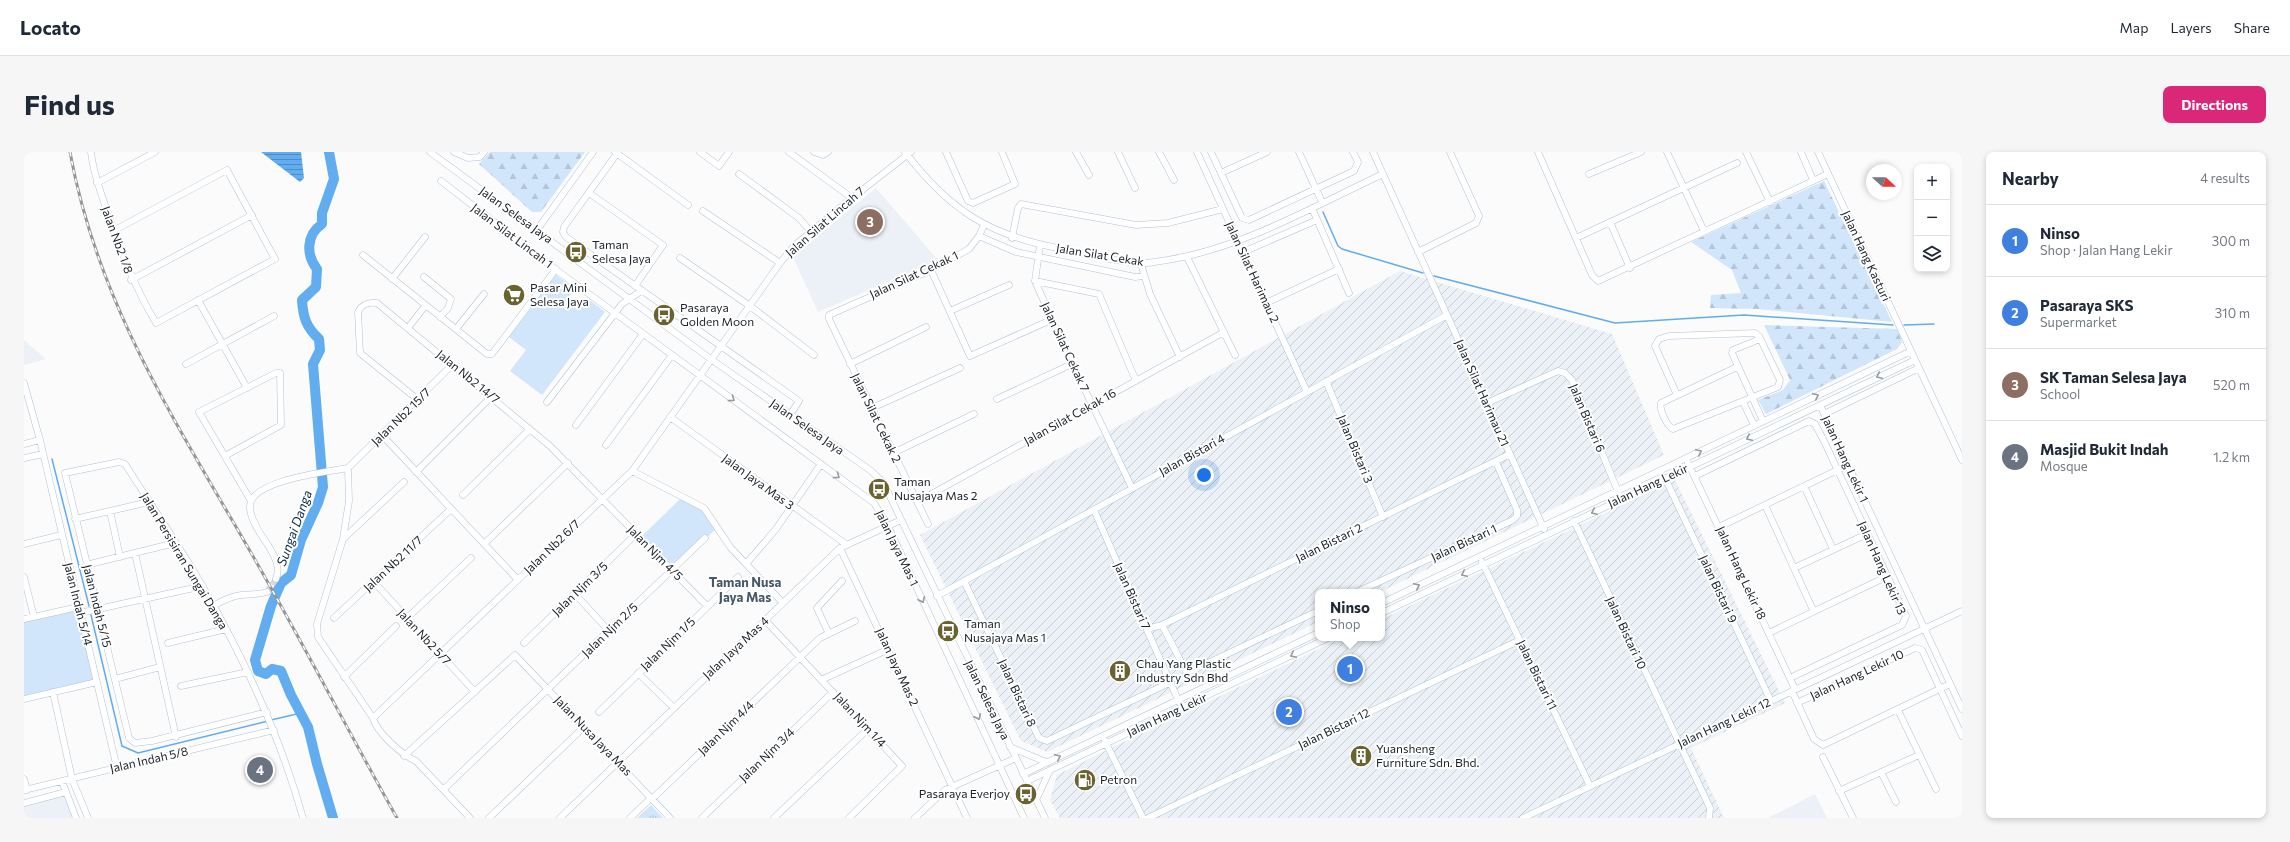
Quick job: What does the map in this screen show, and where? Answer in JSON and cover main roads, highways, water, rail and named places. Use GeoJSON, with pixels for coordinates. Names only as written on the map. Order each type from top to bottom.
{"type":"FeatureCollection","features":[{"type":"Feature","properties":{"kind":"water"},"geometry":{"type":"Polygon","coordinates":[[[261,152],[301,152],[304,178],[300,182],[261,152]]]}},
{"type":"Feature","properties":{"kind":"waterway","name":"Sungai Danga"},"geometry":{"type":"LineString","coordinates":[[329,152],[334,179],[322,213],[322,224],[313,234],[309,245],[311,258],[317,269],[316,287],[302,300],[303,312],[308,326],[319,339],[320,350],[313,364],[323,487],[318,503],[301,540],[291,575],[281,583],[271,606],[255,660],[258,671],[266,674],[272,669],[281,671],[291,695],[308,727],[333,818]]}},
{"type":"Feature","properties":{"kind":"waterway"},"geometry":{"type":"LineString","coordinates":[[1323,212],[1338,246],[1342,249],[1423,273]]}},
{"type":"Feature","properties":{"kind":"waterway"},"geometry":{"type":"LineString","coordinates":[[1434,276],[1615,323],[1744,315],[1893,325]]}},
{"type":"Feature","properties":{"kind":"waterway"},"geometry":{"type":"LineString","coordinates":[[1904,325],[1934,324]]}},
{"type":"Feature","properties":{"kind":"waterway"},"geometry":{"type":"LineString","coordinates":[[52,459],[89,606]]}},
{"type":"Feature","properties":{"kind":"waterway"},"geometry":{"type":"LineString","coordinates":[[91,615],[122,746],[138,753],[268,721]]}},
{"type":"Feature","properties":{"kind":"waterway"},"geometry":{"type":"LineString","coordinates":[[271,720],[301,713]]}},
{"type":"Feature","properties":{"kind":"tunnel"},"geometry":{"type":"LineString","coordinates":[[267,592],[276,579]]}},
{"type":"Feature","properties":{"kind":"railway"},"geometry":{"type":"LineString","coordinates":[[70,152],[83,210],[101,265],[123,318],[148,370],[279,602],[397,818]]}},
{"type":"Feature","properties":{"kind":"place","name":"SK Taman Selesa Jaya"},"geometry":{"type":"Point","coordinates":[870,222]}},
{"type":"Feature","properties":{"kind":"place","name":"Taman Selesa Jaya"},"geometry":{"type":"Point","coordinates":[576,252]}},
{"type":"Feature","properties":{"kind":"place","name":"Pasar Mini Selesa Jaya"},"geometry":{"type":"Point","coordinates":[514,295]}},
{"type":"Feature","properties":{"kind":"place","name":"Pasaraya Golden Moon"},"geometry":{"type":"Point","coordinates":[664,315]}},
{"type":"Feature","properties":{"kind":"place","name":"Taman Nusajaya Mas 2"},"geometry":{"type":"Point","coordinates":[879,489]}},
{"type":"Feature","properties":{"kind":"place","name":"Taman Nusajaya Mas 1"},"geometry":{"type":"Point","coordinates":[948,631]}},
{"type":"Feature","properties":{"kind":"place","name":"Ninso"},"geometry":{"type":"Point","coordinates":[1350,669]}},
{"type":"Feature","properties":{"kind":"place","name":"Chau Yang Plastic Industry Sdn Bhd"},"geometry":{"type":"Point","coordinates":[1120,671]}},
{"type":"Feature","properties":{"kind":"place","name":"Pasaraya SKS"},"geometry":{"type":"Point","coordinates":[1289,712]}},
{"type":"Feature","properties":{"kind":"place","name":"Yuansheng Furniture Sdn. Bhd."},"geometry":{"type":"Point","coordinates":[1361,756]}},
{"type":"Feature","properties":{"kind":"place","name":"Masjid Bukit Indah"},"geometry":{"type":"Point","coordinates":[260,770]}},
{"type":"Feature","properties":{"kind":"place","name":"Petron"},"geometry":{"type":"Point","coordinates":[1085,780]}},
{"type":"Feature","properties":{"kind":"place","name":"Pasaraya Everjoy"},"geometry":{"type":"Point","coordinates":[1026,794]}},
{"type":"Feature","properties":{"kind":"district","name":"Taman Nusa Jaya Mas"},"geometry":{"type":"Point","coordinates":[745,590]}}]}
